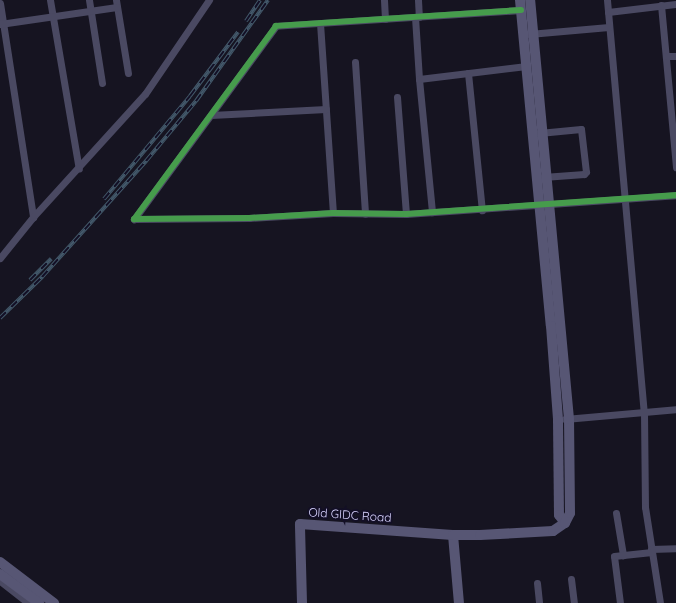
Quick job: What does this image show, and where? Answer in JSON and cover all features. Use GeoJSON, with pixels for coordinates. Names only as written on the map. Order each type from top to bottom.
{"type":"FeatureCollection","features":[{"type":"Feature","properties":{"kind":"street"},"geometry":{"type":"LineString","coordinates":[[50,0],[78,169]]}},
{"type":"Feature","properties":{"kind":"street"},"geometry":{"type":"LineString","coordinates":[[89,0],[102,83]]}},
{"type":"Feature","properties":{"kind":"street"},"geometry":{"type":"LineString","coordinates":[[0,258],[33,218],[145,94],[209,0]]}},
{"type":"Feature","properties":{"kind":"street"},"geometry":{"type":"LineString","coordinates":[[384,0],[385,19]]}},
{"type":"Feature","properties":{"kind":"street"},"geometry":{"type":"LineString","coordinates":[[418,0],[417,17],[419,79],[432,212]]}},
{"type":"Feature","properties":{"kind":"street"},"geometry":{"type":"LineString","coordinates":[[530,0],[526,66],[538,133]]}},
{"type":"Feature","properties":{"kind":"street"},"geometry":{"type":"LineString","coordinates":[[607,0],[623,197],[644,413],[645,507],[660,603]]}},
{"type":"Feature","properties":{"kind":"street"},"geometry":{"type":"LineString","coordinates":[[0,3],[2,24],[33,218]]}},
{"type":"Feature","properties":{"kind":"street"},"geometry":{"type":"LineString","coordinates":[[2,24],[90,10],[116,3],[128,73]]}},
{"type":"Feature","properties":{"kind":"street"},"geometry":{"type":"LineString","coordinates":[[608,12],[676,4]]}},
{"type":"Feature","properties":{"kind":"street"},"geometry":{"type":"LineString","coordinates":[[542,178],[539,205],[558,420],[559,515],[565,523],[570,513],[569,419],[549,205],[542,178],[529,35],[521,5],[417,17],[276,26],[134,219],[249,218],[333,213],[406,214],[482,210],[539,205],[549,205],[623,197],[676,195]]}},
{"type":"Feature","properties":{"kind":"street"},"geometry":{"type":"LineString","coordinates":[[661,5],[666,56],[673,99],[676,167]]}},
{"type":"Feature","properties":{"kind":"street"},"geometry":{"type":"LineString","coordinates":[[320,23],[333,213]]}},
{"type":"Feature","properties":{"kind":"street"},"geometry":{"type":"LineString","coordinates":[[529,35],[609,27]]}},
{"type":"Feature","properties":{"kind":"street"},"geometry":{"type":"LineString","coordinates":[[666,56],[676,56]]}},
{"type":"Feature","properties":{"kind":"street"},"geometry":{"type":"LineString","coordinates":[[355,62],[365,214]]}},
{"type":"Feature","properties":{"kind":"street"},"geometry":{"type":"LineString","coordinates":[[419,79],[526,66]]}},
{"type":"Feature","properties":{"kind":"street"},"geometry":{"type":"LineString","coordinates":[[468,73],[482,210]]}},
{"type":"Feature","properties":{"kind":"street"},"geometry":{"type":"LineString","coordinates":[[397,97],[406,214]]}},
{"type":"Feature","properties":{"kind":"street"},"geometry":{"type":"LineString","coordinates":[[211,115],[326,110]]}},
{"type":"Feature","properties":{"kind":"street"},"geometry":{"type":"LineString","coordinates":[[538,133],[581,129],[586,172],[542,178]]}},
{"type":"Feature","properties":{"kind":"street"},"geometry":{"type":"LineString","coordinates":[[558,420],[676,409]]}},
{"type":"Feature","properties":{"kind":"street"},"geometry":{"type":"LineString","coordinates":[[616,513],[623,555]]}},
{"type":"Feature","properties":{"kind":"street","name":"Old GIDC Road"},"geometry":{"type":"LineString","coordinates":[[302,603],[300,524],[453,535],[553,531],[565,523]]}},
{"type":"Feature","properties":{"kind":"street"},"geometry":{"type":"LineString","coordinates":[[453,535],[460,603]]}},
{"type":"Feature","properties":{"kind":"street"},"geometry":{"type":"LineString","coordinates":[[620,603],[614,557],[676,548]]}},
{"type":"Feature","properties":{"kind":"street"},"geometry":{"type":"LineString","coordinates":[[0,562],[54,603]]}},
{"type":"Feature","properties":{"kind":"street"},"geometry":{"type":"LineString","coordinates":[[0,574],[39,603]]}},
{"type":"Feature","properties":{"kind":"street"},"geometry":{"type":"LineString","coordinates":[[571,579],[574,603]]}},
{"type":"Feature","properties":{"kind":"street"},"geometry":{"type":"LineString","coordinates":[[0,582],[28,603]]}},
{"type":"Feature","properties":{"kind":"street"},"geometry":{"type":"LineString","coordinates":[[537,583],[539,603]]}},
{"type":"Feature","properties":{"kind":"railway"},"geometry":{"type":"LineString","coordinates":[[246,21],[260,0]]}},
{"type":"Feature","properties":{"kind":"railway"},"geometry":{"type":"LineString","coordinates":[[0,318],[42,277],[146,161],[196,101],[268,0]]}},
{"type":"Feature","properties":{"kind":"railway"},"geometry":{"type":"LineString","coordinates":[[104,199],[190,96],[238,32]]}},
{"type":"Feature","properties":{"kind":"railway"},"geometry":{"type":"LineString","coordinates":[[30,280],[51,259]]}},
{"type":"Feature","properties":{"kind":"cycle path"},"geometry":{"type":"LineString","coordinates":[[521,10],[276,26],[134,219],[249,218],[333,213],[406,214],[676,195]]}}]}
